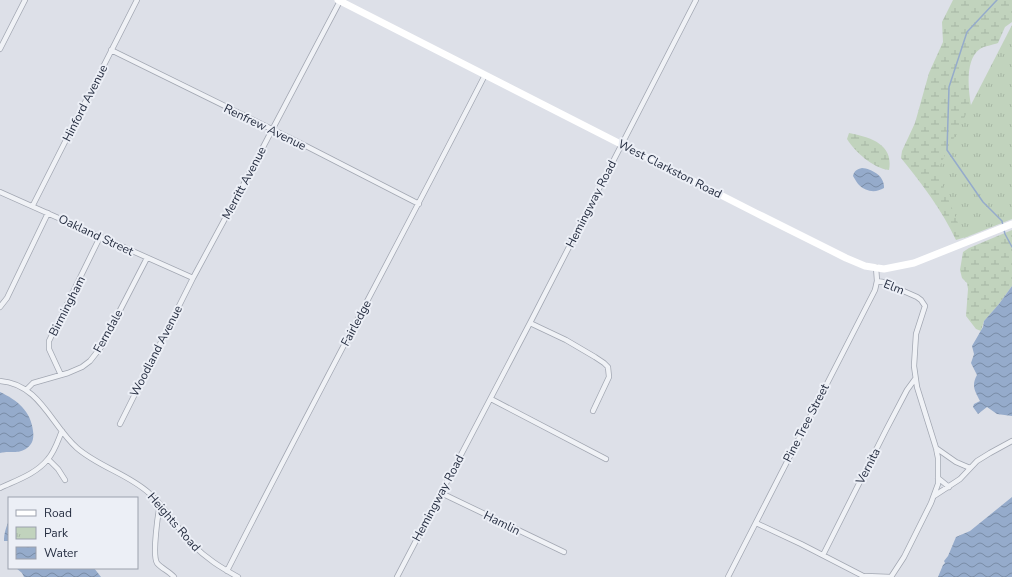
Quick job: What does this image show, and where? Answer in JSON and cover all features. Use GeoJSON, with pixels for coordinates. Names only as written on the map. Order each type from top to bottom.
{"type":"FeatureCollection","features":[{"type":"Feature","properties":{"kind":"main road","name":"West Clarkston Road"},"geometry":{"type":"LineString","coordinates":[[339,1],[846,258],[865,266],[884,269],[914,263],[1012,224]]}},
{"type":"Feature","properties":{"kind":"street"},"geometry":{"type":"LineString","coordinates":[[0,49],[24,0]]}},
{"type":"Feature","properties":{"kind":"street","name":"Hinford Avenue"},"geometry":{"type":"LineString","coordinates":[[33,205],[136,0]]}},
{"type":"Feature","properties":{"kind":"street","name":"Hemingway Road"},"geometry":{"type":"LineString","coordinates":[[397,577],[530,323],[696,0]]}},
{"type":"Feature","properties":{"kind":"street","name":"Merritt Avenue"},"geometry":{"type":"LineString","coordinates":[[193,278],[339,1]]}},
{"type":"Feature","properties":{"kind":"street","name":"Renfrew Avenue"},"geometry":{"type":"LineString","coordinates":[[111,50],[419,204]]}},
{"type":"Feature","properties":{"kind":"street","name":"Fairledge"},"geometry":{"type":"LineString","coordinates":[[227,571],[485,75]]}},
{"type":"Feature","properties":{"kind":"street","name":"Oakland Street"},"geometry":{"type":"LineString","coordinates":[[0,192],[33,205],[100,237],[193,278]]}},
{"type":"Feature","properties":{"kind":"street"},"geometry":{"type":"LineString","coordinates":[[0,307],[7,298],[48,212]]}},
{"type":"Feature","properties":{"kind":"street","name":"Birmingham"},"geometry":{"type":"LineString","coordinates":[[61,376],[49,349],[50,341],[100,237]]}},
{"type":"Feature","properties":{"kind":"street","name":"Ferndale"},"geometry":{"type":"LineString","coordinates":[[26,390],[34,382],[61,376],[82,367],[90,361],[101,347],[147,258]]}},
{"type":"Feature","properties":{"kind":"street","name":"Pine Tree Street"},"geometry":{"type":"LineString","coordinates":[[728,577],[875,290],[877,281],[876,268]]}},
{"type":"Feature","properties":{"kind":"street","name":"Woodland Avenue"},"geometry":{"type":"LineString","coordinates":[[120,424],[193,278]]}},
{"type":"Feature","properties":{"kind":"street","name":"Elm"},"geometry":{"type":"LineString","coordinates":[[877,281],[910,294],[921,300],[925,306],[916,334],[914,366],[916,379]]}},
{"type":"Feature","properties":{"kind":"street"},"geometry":{"type":"LineString","coordinates":[[530,323],[595,356],[608,367],[609,376],[593,411]]}},
{"type":"Feature","properties":{"kind":"street"},"geometry":{"type":"LineString","coordinates":[[756,523],[865,576],[891,577],[904,557],[934,496],[938,478],[936,448],[916,379]]}},
{"type":"Feature","properties":{"kind":"street","name":"Vernita"},"geometry":{"type":"LineString","coordinates":[[823,555],[907,390],[916,379]]}},
{"type":"Feature","properties":{"kind":"street","name":"Heights Road"},"geometry":{"type":"LineString","coordinates":[[0,380],[13,383],[36,397],[70,441],[96,461],[140,485],[160,504],[191,544],[212,562],[238,577]]}},
{"type":"Feature","properties":{"kind":"street"},"geometry":{"type":"LineString","coordinates":[[490,399],[606,459]]}},
{"type":"Feature","properties":{"kind":"street"},"geometry":{"type":"LineString","coordinates":[[0,488],[29,474],[48,460],[62,431]]}},
{"type":"Feature","properties":{"kind":"street"},"geometry":{"type":"LineString","coordinates":[[934,496],[960,479],[977,461],[1012,441]]}},
{"type":"Feature","properties":{"kind":"street"},"geometry":{"type":"LineString","coordinates":[[936,448],[956,462],[970,468]]}},
{"type":"Feature","properties":{"kind":"street"},"geometry":{"type":"LineString","coordinates":[[48,460],[58,469],[65,480]]}},
{"type":"Feature","properties":{"kind":"street"},"geometry":{"type":"LineString","coordinates":[[938,478],[949,487]]}},
{"type":"Feature","properties":{"kind":"street","name":"Hamlin"},"geometry":{"type":"LineString","coordinates":[[441,493],[564,552]]}},
{"type":"Feature","properties":{"kind":"street"},"geometry":{"type":"LineString","coordinates":[[160,504],[156,522],[156,561],[162,568],[174,577]]}},
{"type":"Feature","properties":{"kind":"green space"},"geometry":{"type":"Polygon","coordinates":[[[953,0],[1012,0],[1012,22],[1005,27],[998,43],[984,47],[975,54],[969,70],[969,90],[973,115],[969,236],[956,240],[931,198],[901,158],[902,151],[915,123],[929,73],[943,42],[942,22],[953,0]]]}},
{"type":"Feature","properties":{"kind":"green space"},"geometry":{"type":"Polygon","coordinates":[[[1012,25],[1012,219],[964,238],[937,171],[1012,25]]]}},
{"type":"Feature","properties":{"kind":"green space"},"geometry":{"type":"Polygon","coordinates":[[[849,133],[865,137],[879,143],[888,154],[890,161],[889,170],[883,169],[865,159],[847,139],[849,133]]]}},
{"type":"Feature","properties":{"kind":"green space"},"geometry":{"type":"Polygon","coordinates":[[[1012,230],[1012,286],[984,321],[981,331],[976,329],[966,316],[968,289],[967,283],[962,278],[960,270],[963,252],[1012,230]]]}},
{"type":"Feature","properties":{"kind":"water"},"geometry":{"type":"Polygon","coordinates":[[[862,168],[877,174],[884,184],[884,188],[878,191],[871,191],[859,185],[853,176],[856,170],[862,168]]]}},
{"type":"Feature","properties":{"kind":"water"},"geometry":{"type":"Polygon","coordinates":[[[1012,286],[1012,416],[997,414],[987,407],[978,414],[973,407],[974,404],[980,401],[974,388],[974,382],[977,375],[971,363],[974,354],[972,346],[983,327],[984,321],[1012,286]]]}},
{"type":"Feature","properties":{"kind":"water"},"geometry":{"type":"Polygon","coordinates":[[[0,392],[22,407],[32,424],[32,442],[24,450],[0,453],[0,392]]]}},
{"type":"Feature","properties":{"kind":"water"},"geometry":{"type":"Polygon","coordinates":[[[1012,497],[1012,577],[938,577],[956,537],[970,531],[1012,497]]]}},
{"type":"Feature","properties":{"kind":"water"},"geometry":{"type":"Polygon","coordinates":[[[8,523],[8,541],[4,541],[8,523]]]}},
{"type":"Feature","properties":{"kind":"water"},"geometry":{"type":"Polygon","coordinates":[[[17,569],[95,569],[101,577],[24,577],[17,569]]]}},
{"type":"Feature","properties":{"kind":"waterway"},"geometry":{"type":"LineString","coordinates":[[997,0],[967,32],[949,87],[947,150],[983,202],[1002,221],[1003,226]]}},
{"type":"Feature","properties":{"kind":"waterway"},"geometry":{"type":"LineString","coordinates":[[1004,230],[1012,247]]}}]}
